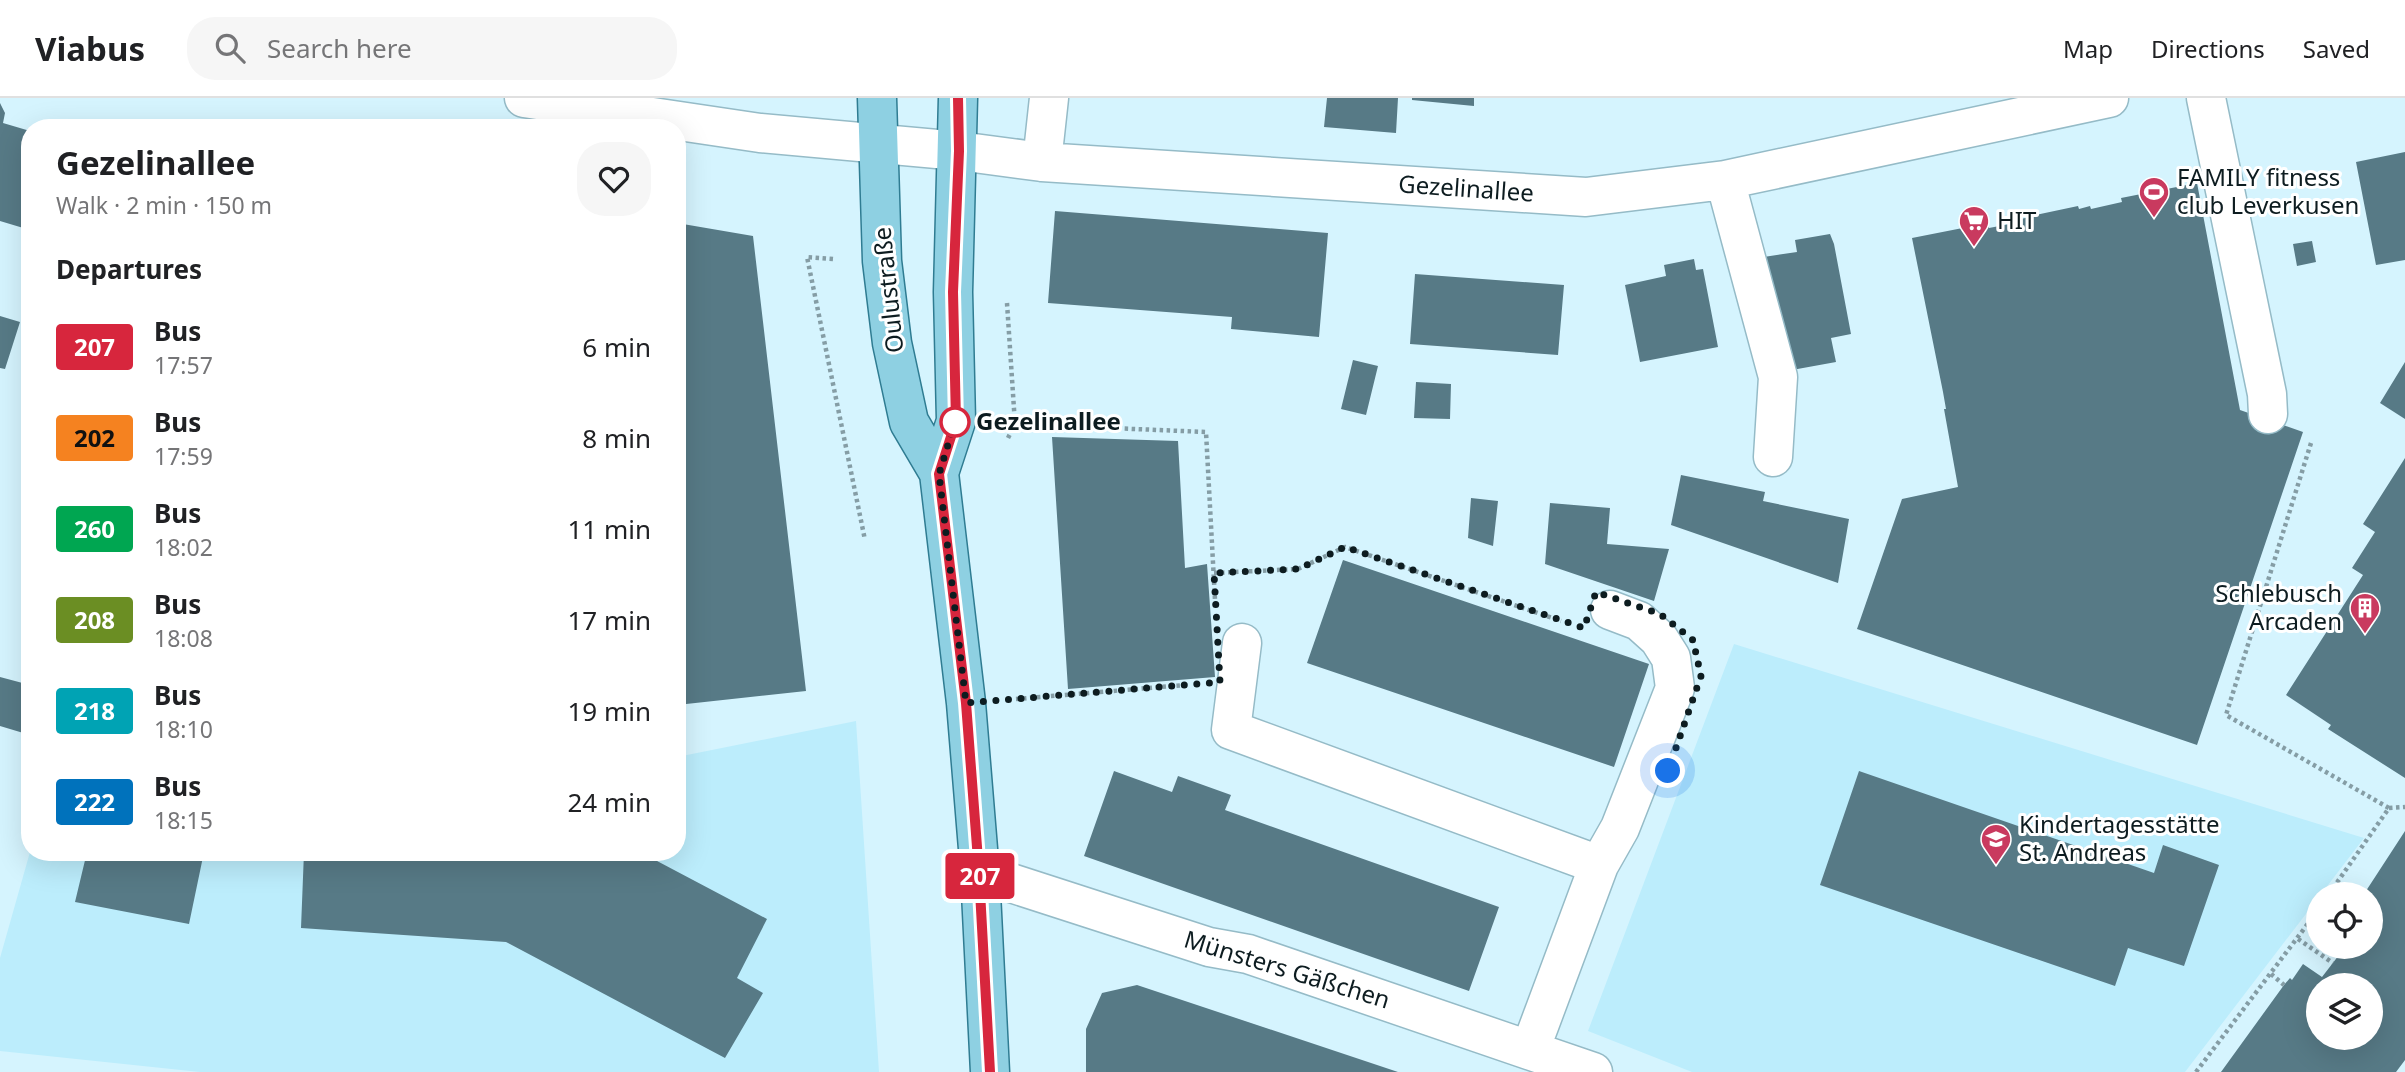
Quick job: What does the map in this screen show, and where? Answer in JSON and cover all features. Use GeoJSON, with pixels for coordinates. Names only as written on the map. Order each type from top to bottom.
{"type":"FeatureCollection","features":[{"type":"Feature","properties":{"kind":"main road","name":"Oulustraße"},"geometry":{"type":"LineString","coordinates":[[877,98],[882,261],[892,343],[909,422],[939,474],[966,703],[990,1072]]}},
{"type":"Feature","properties":{"kind":"main road","name":"Oulustraße"},"geometry":{"type":"LineString","coordinates":[[939,474],[956,421],[953,292],[959,151],[958,98]]}},
{"type":"Feature","properties":{"kind":"street","name":"Gezelinallee"},"geometry":{"type":"LineString","coordinates":[[524,98],[666,119]]}},
{"type":"Feature","properties":{"kind":"street"},"geometry":{"type":"LineString","coordinates":[[1041,162],[1049,98]]}},
{"type":"Feature","properties":{"kind":"street","name":"Gezelinallee"},"geometry":{"type":"LineString","coordinates":[[686,122],[760,133],[959,151],[1041,162],[1586,197],[1725,180],[2109,98]]}},
{"type":"Feature","properties":{"kind":"street"},"geometry":{"type":"LineString","coordinates":[[2206,98],[2267,394],[2268,414]]}},
{"type":"Feature","properties":{"kind":"street"},"geometry":{"type":"LineString","coordinates":[[1725,180],[1778,377],[1773,457]]}},
{"type":"Feature","properties":{"kind":"street"},"geometry":{"type":"LineString","coordinates":[[1530,1050],[1599,865],[1620,828],[1675,688],[1671,659],[1659,639],[1639,621],[1611,610]]}},
{"type":"Feature","properties":{"kind":"street"},"geometry":{"type":"LineString","coordinates":[[1242,643],[1231,730],[1599,865]]}},
{"type":"Feature","properties":{"kind":"street","name":"Münsters Gäßchen"},"geometry":{"type":"LineString","coordinates":[[979,873],[1209,947],[1248,954],[1593,1072]]}},
{"type":"Feature","properties":{"kind":"path"},"geometry":{"type":"LineString","coordinates":[[865,540],[807,257],[882,261]]}},
{"type":"Feature","properties":{"kind":"path"},"geometry":{"type":"LineString","coordinates":[[1007,299],[1015,424],[1008,438]]}},
{"type":"Feature","properties":{"kind":"path"},"geometry":{"type":"LineString","coordinates":[[1015,424],[1206,432],[1216,608]]}},
{"type":"Feature","properties":{"kind":"path"},"geometry":{"type":"LineString","coordinates":[[1214,573],[1298,569],[1345,547],[1572,624]]}},
{"type":"Feature","properties":{"kind":"path"},"geometry":{"type":"LineString","coordinates":[[966,703],[1193,684]]}},
{"type":"Feature","properties":{"kind":"path"},"geometry":{"type":"LineString","coordinates":[[2230,701],[2226,715],[2389,808],[2405,807]]}},
{"type":"Feature","properties":{"kind":"path"},"geometry":{"type":"LineString","coordinates":[[2337,882],[2389,808]]}},
{"type":"Feature","properties":{"kind":"path"},"geometry":{"type":"LineString","coordinates":[[2196,1072],[2306,928]]}},
{"type":"Feature","properties":{"kind":"path"},"geometry":{"type":"LineString","coordinates":[[2298,939],[2333,963]]}},
{"type":"Feature","properties":{"kind":"path"},"geometry":{"type":"LineString","coordinates":[[2272,974],[2284,985]]}},
{"type":"Feature","properties":{"kind":"shaded area","name":"Kindertagesstätte St. Andreas"},"geometry":{"type":"Polygon","coordinates":[[[1734,644],[2364,838],[2330,882],[2306,882],[2306,914],[2185,1072],[1692,1072],[1588,1031],[1734,644]]]}},
{"type":"Feature","properties":{"kind":"shaded area"},"geometry":{"type":"Polygon","coordinates":[[[856,721],[879,1072],[200,1072],[0,1051],[0,958],[27,861],[686,861],[686,755],[856,721]]]}},
{"type":"Feature","properties":{"kind":"building"},"geometry":{"type":"Polygon","coordinates":[[[1327,98],[1398,98],[1396,133],[1324,127],[1327,98]]]}},
{"type":"Feature","properties":{"kind":"building"},"geometry":{"type":"Polygon","coordinates":[[[1474,98],[1474,106],[1412,100],[1474,98]]]}},
{"type":"Feature","properties":{"kind":"building"},"geometry":{"type":"Polygon","coordinates":[[[0,103],[5,113],[3,123],[21,128],[21,227],[0,221],[0,103]]]}},
{"type":"Feature","properties":{"kind":"building"},"geometry":{"type":"Polygon","coordinates":[[[2405,152],[2405,260],[2376,265],[2356,162],[2405,152]]]}},
{"type":"Feature","properties":{"kind":"building"},"geometry":{"type":"Polygon","coordinates":[[[2197,183],[2240,410],[2303,432],[2197,745],[1857,629],[1902,499],[1958,487],[1943,392],[1912,238],[1988,223],[1989,228],[2078,206],[2079,209],[2090,206],[2091,209],[2122,202],[2121,198],[2197,183]]]}},
{"type":"Feature","properties":{"kind":"building"},"geometry":{"type":"Polygon","coordinates":[[[1055,211],[1328,233],[1319,337],[1231,329],[1232,317],[1048,303],[1055,211]]]}},
{"type":"Feature","properties":{"kind":"building"},"geometry":{"type":"Polygon","coordinates":[[[686,225],[753,236],[806,691],[686,704],[686,225]]]}},
{"type":"Feature","properties":{"kind":"building"},"geometry":{"type":"Polygon","coordinates":[[[1830,234],[1851,334],[1831,338],[1836,362],[1792,370],[1757,258],[1797,252],[1795,240],[1830,234]]]}},
{"type":"Feature","properties":{"kind":"building"},"geometry":{"type":"Polygon","coordinates":[[[2312,241],[2316,262],[2297,266],[2293,244],[2312,241]]]}},
{"type":"Feature","properties":{"kind":"building"},"geometry":{"type":"Polygon","coordinates":[[[1694,259],[1696,270],[1703,269],[1718,347],[1640,362],[1625,285],[1666,276],[1664,265],[1694,259]]]}},
{"type":"Feature","properties":{"kind":"building"},"geometry":{"type":"Polygon","coordinates":[[[1415,274],[1564,285],[1558,355],[1410,344],[1415,274]]]}},
{"type":"Feature","properties":{"kind":"building"},"geometry":{"type":"Polygon","coordinates":[[[0,316],[20,322],[5,369],[0,368],[0,316]]]}},
{"type":"Feature","properties":{"kind":"building"},"geometry":{"type":"Polygon","coordinates":[[[1353,360],[1378,366],[1366,415],[1341,409],[1353,360]]]}},
{"type":"Feature","properties":{"kind":"building"},"geometry":{"type":"Polygon","coordinates":[[[2405,362],[2405,419],[2380,403],[2405,362]]]}},
{"type":"Feature","properties":{"kind":"building"},"geometry":{"type":"Polygon","coordinates":[[[1416,382],[1451,384],[1450,419],[1414,418],[1416,382]]]}},
{"type":"Feature","properties":{"kind":"building"},"geometry":{"type":"Polygon","coordinates":[[[1052,437],[1178,441],[1185,568],[1207,564],[1215,677],[1068,689],[1052,437]]]}},
{"type":"Feature","properties":{"kind":"building","name":"Schlebusch Arcaden"},"geometry":{"type":"Polygon","coordinates":[[[2405,458],[2405,778],[2328,729],[2331,725],[2286,695],[2363,575],[2352,568],[2375,532],[2363,524],[2405,458]]]}},
{"type":"Feature","properties":{"kind":"building"},"geometry":{"type":"Polygon","coordinates":[[[1681,475],[1765,492],[1763,501],[1849,519],[1838,583],[1671,525],[1681,475]]]}},
{"type":"Feature","properties":{"kind":"building"},"geometry":{"type":"Polygon","coordinates":[[[1471,498],[1498,501],[1493,546],[1468,538],[1471,498]]]}},
{"type":"Feature","properties":{"kind":"building"},"geometry":{"type":"Polygon","coordinates":[[[1550,503],[1610,508],[1607,544],[1669,549],[1654,601],[1545,564],[1550,503]]]}},
{"type":"Feature","properties":{"kind":"building"},"geometry":{"type":"Polygon","coordinates":[[[1343,560],[1649,664],[1614,767],[1307,663],[1343,560]]]}},
{"type":"Feature","properties":{"kind":"building"},"geometry":{"type":"Polygon","coordinates":[[[0,677],[21,683],[21,732],[0,726],[0,677]]]}},
{"type":"Feature","properties":{"kind":"building"},"geometry":{"type":"Polygon","coordinates":[[[1114,771],[1172,792],[1178,776],[1231,795],[1225,810],[1499,907],[1469,991],[1084,856],[1114,771]]]}},
{"type":"Feature","properties":{"kind":"building"},"geometry":{"type":"Polygon","coordinates":[[[1859,771],[2154,873],[2163,845],[2219,865],[2184,966],[2128,948],[2115,986],[1820,885],[1859,771]]]}},
{"type":"Feature","properties":{"kind":"building"},"geometry":{"type":"Polygon","coordinates":[[[2405,831],[2405,1060],[2396,1072],[2221,1072],[2284,985],[2290,978],[2292,980],[2303,964],[2316,973],[2306,973],[2306,1050],[2383,1050],[2383,973],[2325,973],[2336,959],[2383,959],[2383,882],[2372,882],[2405,831]]]}},
{"type":"Feature","properties":{"kind":"building"},"geometry":{"type":"Polygon","coordinates":[[[85,861],[202,861],[189,924],[75,902],[85,861]]]}},
{"type":"Feature","properties":{"kind":"building"},"geometry":{"type":"Polygon","coordinates":[[[304,861],[657,861],[767,919],[737,978],[763,993],[725,1058],[506,942],[301,928],[304,861]]]}},
{"type":"Feature","properties":{"kind":"building"},"geometry":{"type":"Polygon","coordinates":[[[1137,985],[1398,1072],[1086,1072],[1086,1029],[1102,993],[1137,985]]]}},
{"type":"Feature","properties":{"kind":"bus line","name":"207"},"geometry":{"type":"LineString","coordinates":[[958,98],[959,151],[953,292],[956,421],[939,474],[966,703],[990,1072]]}},
{"type":"Feature","properties":{"kind":"place","name":"FAMILY fitness club Leverkusen"},"geometry":{"type":"Point","coordinates":[2154,219]}},
{"type":"Feature","properties":{"kind":"place","name":"HIT"},"geometry":{"type":"Point","coordinates":[1974,248]}},
{"type":"Feature","properties":{"kind":"place","name":"Gezelinallee"},"geometry":{"type":"Point","coordinates":[955,422]}},
{"type":"Feature","properties":{"kind":"place","name":"Schlebusch Arcaden"},"geometry":{"type":"Point","coordinates":[2365,635]}},
{"type":"Feature","properties":{"kind":"place","name":"Kindertagesstätte St. Andreas"},"geometry":{"type":"Point","coordinates":[1996,866]}},
{"type":"Feature","properties":{"kind":"route"},"geometry":{"type":"LineString","coordinates":[[955,422],[939,474],[966,703],[1220,682],[1214,573],[1298,569],[1345,547],[1584,628],[1596,592],[1660,614],[1693,640],[1701,676],[1668,771]]}}]}
